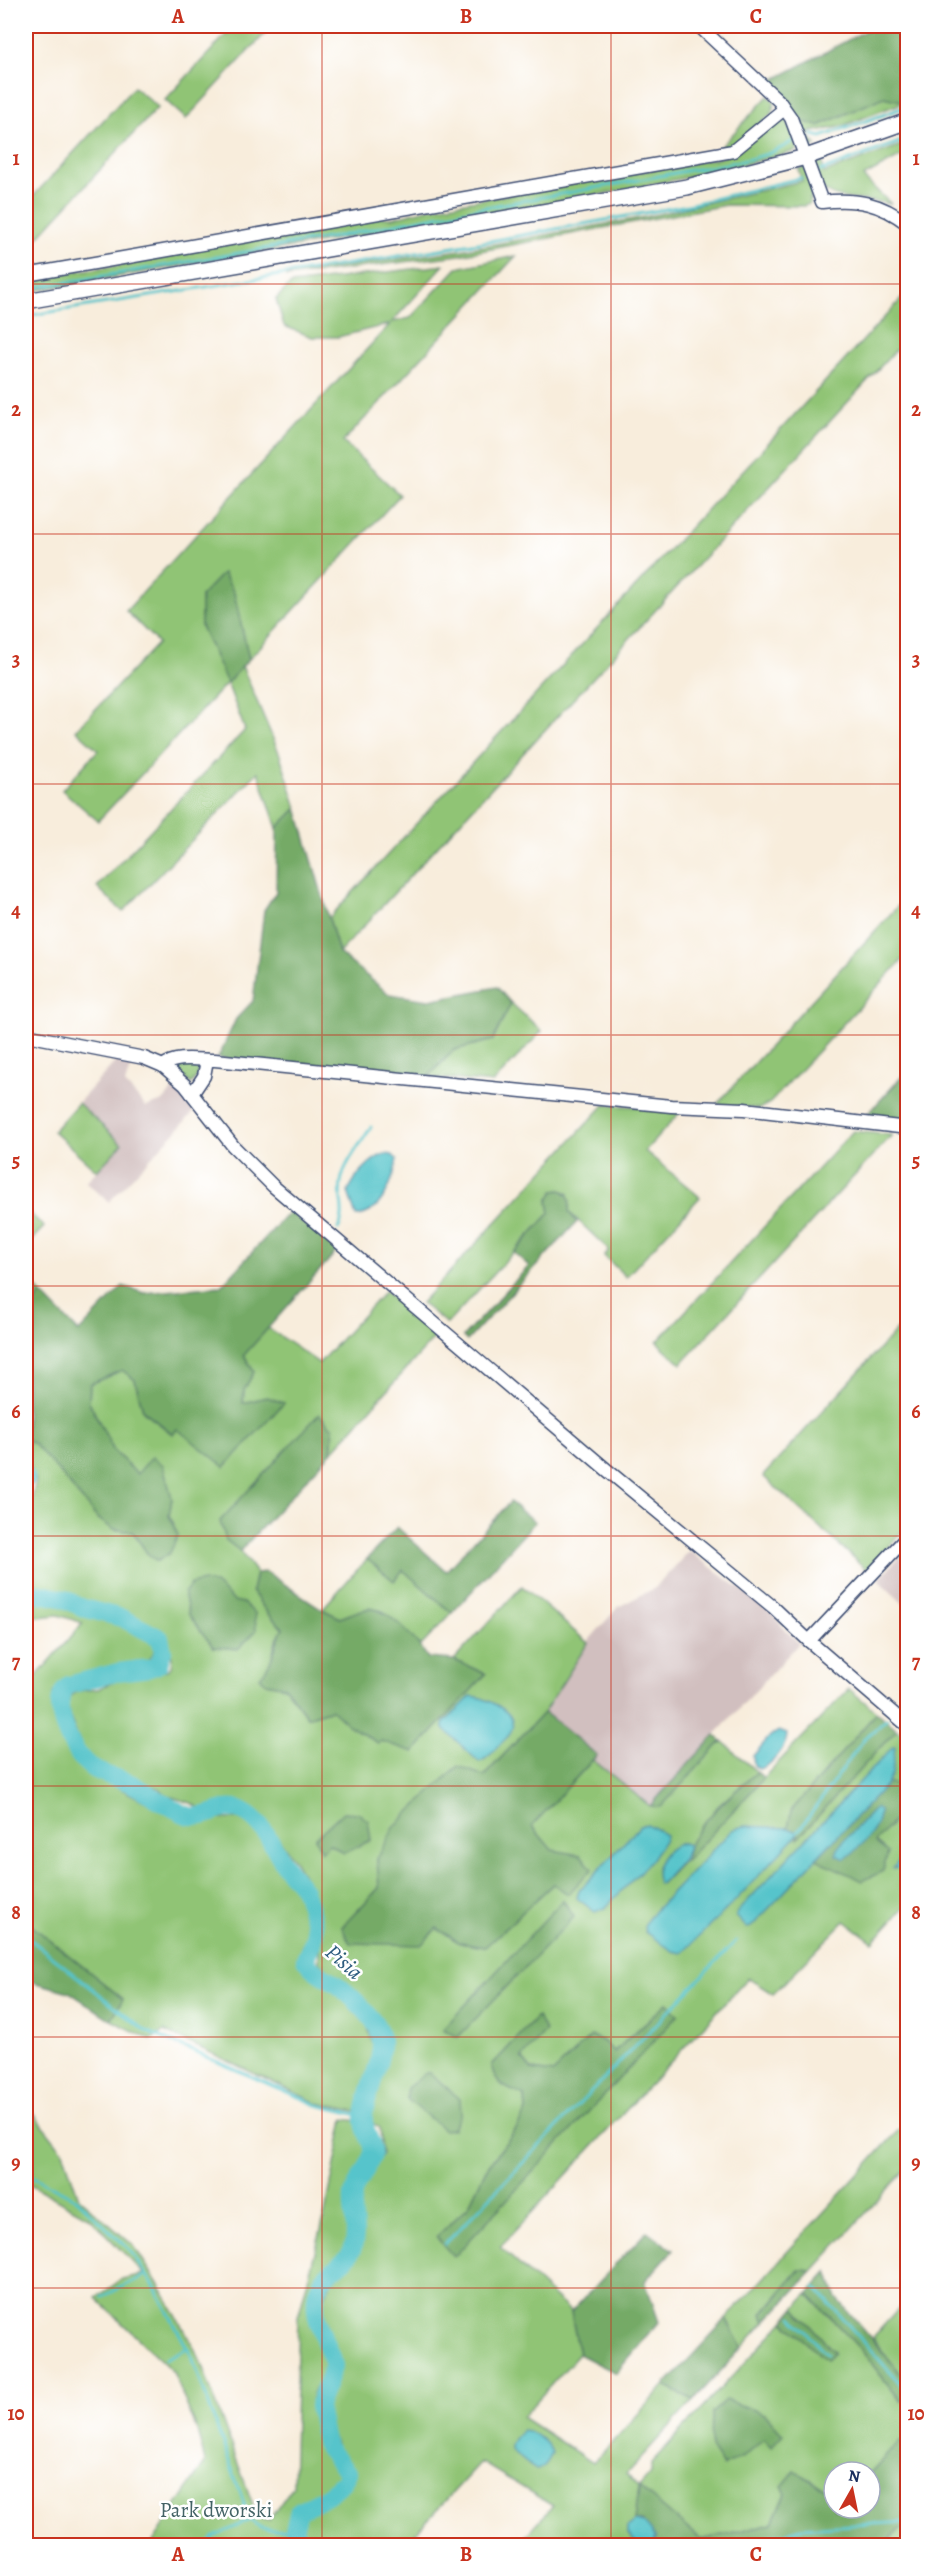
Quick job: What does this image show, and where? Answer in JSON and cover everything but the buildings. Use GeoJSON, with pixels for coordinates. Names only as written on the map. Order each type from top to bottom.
{"type":"FeatureCollection","features":[{"type":"Feature","properties":{"kind":"main road"},"geometry":{"type":"LineString","coordinates":[[26,301],[639,196],[722,179],[806,157],[908,121]]}},
{"type":"Feature","properties":{"kind":"street"},"geometry":{"type":"LineString","coordinates":[[699,26],[784,109],[798,130],[822,202],[837,200],[876,204],[908,224]]}},
{"type":"Feature","properties":{"kind":"street"},"geometry":{"type":"LineString","coordinates":[[26,275],[733,151],[784,109]]}},
{"type":"Feature","properties":{"kind":"street"},"geometry":{"type":"LineString","coordinates":[[26,1035],[144,1058],[163,1066],[192,1094],[233,1146],[273,1186],[598,1463],[773,1607],[908,1726]]}},
{"type":"Feature","properties":{"kind":"street"},"geometry":{"type":"LineString","coordinates":[[163,1066],[180,1059],[207,1060],[497,1087],[671,1107],[744,1109],[908,1128]]}},
{"type":"Feature","properties":{"kind":"street"},"geometry":{"type":"LineString","coordinates":[[192,1094],[204,1076],[207,1060]]}},
{"type":"Feature","properties":{"kind":"street"},"geometry":{"type":"LineString","coordinates":[[809,1641],[908,1536]]}},
{"type":"Feature","properties":{"kind":"shaded area"},"geometry":{"type":"Polygon","coordinates":[[[117,1060],[135,1063],[129,1071],[125,1084],[146,1107],[163,1101],[177,1085],[196,1110],[109,1202],[86,1182],[122,1144],[78,1103],[117,1060]]]}},
{"type":"Feature","properties":{"kind":"shaded area"},"geometry":{"type":"Polygon","coordinates":[[[907,1548],[907,1607],[878,1580],[907,1548]]]}},
{"type":"Feature","properties":{"kind":"shaded area"},"geometry":{"type":"Polygon","coordinates":[[[689,1551],[773,1613],[784,1629],[799,1643],[650,1806],[593,1760],[597,1755],[544,1712],[590,1639],[618,1607],[655,1588],[689,1551]]]}},
{"type":"Feature","properties":{"kind":"green space"},"geometry":{"type":"Polygon","coordinates":[[[234,26],[272,26],[186,119],[165,100],[234,26]]]}},
{"type":"Feature","properties":{"kind":"green space"},"geometry":{"type":"Polygon","coordinates":[[[874,26],[907,26],[907,97],[901,101],[884,97],[818,126],[800,121],[769,85],[773,80],[874,26]]]}},
{"type":"Feature","properties":{"kind":"green space"},"geometry":{"type":"Polygon","coordinates":[[[134,87],[158,107],[26,250],[26,204],[134,87]]]}},
{"type":"Feature","properties":{"kind":"green space"},"geometry":{"type":"Polygon","coordinates":[[[768,96],[775,102],[771,114],[740,142],[717,151],[768,96]]]}},
{"type":"Feature","properties":{"kind":"green space"},"geometry":{"type":"Polygon","coordinates":[[[884,97],[901,101],[907,97],[907,101],[840,127],[811,132],[809,137],[816,145],[808,148],[800,121],[819,126],[884,97]]]}},
{"type":"Feature","properties":{"kind":"green space"},"geometry":{"type":"Polygon","coordinates":[[[777,120],[787,120],[798,148],[796,151],[715,172],[587,197],[26,292],[26,278],[122,265],[136,259],[378,217],[392,218],[431,208],[723,157],[777,120]]]}},
{"type":"Feature","properties":{"kind":"green space"},"geometry":{"type":"Polygon","coordinates":[[[907,143],[907,153],[863,177],[891,204],[843,198],[827,192],[821,185],[813,164],[822,161],[824,173],[907,143]]]}},
{"type":"Feature","properties":{"kind":"green space"},"geometry":{"type":"Polygon","coordinates":[[[805,167],[813,188],[809,204],[804,206],[726,205],[459,255],[286,277],[291,274],[462,250],[646,217],[802,181],[798,169],[805,167]]]}},
{"type":"Feature","properties":{"kind":"green space"},"geometry":{"type":"Polygon","coordinates":[[[516,256],[343,442],[400,495],[249,659],[234,593],[223,573],[201,596],[201,626],[227,682],[242,666],[280,755],[297,808],[277,828],[258,772],[123,912],[97,887],[245,730],[227,683],[98,821],[62,790],[98,750],[76,730],[158,643],[126,611],[390,324],[338,337],[312,337],[284,326],[276,299],[291,284],[444,265],[392,322],[410,318],[457,268],[516,256]]]}},
{"type":"Feature","properties":{"kind":"green space"},"geometry":{"type":"Polygon","coordinates":[[[907,293],[907,338],[339,953],[329,918],[907,293]]]}},
{"type":"Feature","properties":{"kind":"green space"},"geometry":{"type":"Polygon","coordinates":[[[223,573],[234,593],[249,659],[227,683],[201,626],[201,596],[223,573]]]}},
{"type":"Feature","properties":{"kind":"green space"},"geometry":{"type":"Polygon","coordinates":[[[297,808],[339,953],[389,994],[429,1000],[497,987],[511,1003],[493,1040],[454,1050],[428,1077],[218,1058],[236,1019],[253,1001],[264,910],[276,892],[277,828],[297,808]]]}},
{"type":"Feature","properties":{"kind":"green space"},"geometry":{"type":"Polygon","coordinates":[[[907,896],[907,955],[770,1103],[759,1109],[717,1104],[907,896]]]}},
{"type":"Feature","properties":{"kind":"green space"},"geometry":{"type":"Polygon","coordinates":[[[511,1003],[542,1031],[493,1083],[428,1077],[454,1050],[493,1040],[511,1003]]]}},
{"type":"Feature","properties":{"kind":"green space"},"geometry":{"type":"Polygon","coordinates":[[[193,1065],[198,1069],[198,1075],[191,1084],[177,1071],[177,1067],[193,1065]]]}},
{"type":"Feature","properties":{"kind":"green space"},"geometry":{"type":"Polygon","coordinates":[[[907,1071],[907,1119],[903,1124],[863,1119],[907,1071]]]}},
{"type":"Feature","properties":{"kind":"green space"},"geometry":{"type":"Polygon","coordinates":[[[78,1103],[122,1144],[97,1171],[53,1131],[78,1103]]]}},
{"type":"Feature","properties":{"kind":"green space"},"geometry":{"type":"Polygon","coordinates":[[[604,1105],[683,1109],[645,1151],[700,1197],[626,1277],[604,1256],[609,1250],[569,1212],[568,1193],[561,1190],[554,1191],[548,1201],[550,1213],[447,1324],[421,1303],[604,1105]]]}},
{"type":"Feature","properties":{"kind":"green space"},"geometry":{"type":"Polygon","coordinates":[[[853,1131],[892,1135],[681,1364],[657,1342],[853,1131]]]}},
{"type":"Feature","properties":{"kind":"green space"},"geometry":{"type":"Polygon","coordinates":[[[561,1190],[569,1197],[569,1212],[577,1222],[467,1341],[463,1337],[529,1266],[514,1253],[550,1213],[548,1201],[554,1191],[561,1190]]]}},
{"type":"Feature","properties":{"kind":"green space"},"geometry":{"type":"Polygon","coordinates":[[[26,1209],[44,1227],[26,1246],[26,1209]]]}},
{"type":"Feature","properties":{"kind":"green space"},"geometry":{"type":"Polygon","coordinates":[[[290,1211],[337,1251],[244,1355],[254,1372],[244,1390],[243,1403],[267,1397],[284,1403],[225,1467],[177,1429],[173,1434],[143,1410],[135,1380],[122,1370],[90,1384],[89,1402],[114,1451],[137,1474],[152,1457],[163,1465],[172,1498],[169,1516],[178,1535],[170,1553],[157,1561],[147,1553],[133,1532],[113,1529],[97,1518],[55,1467],[33,1443],[26,1440],[26,1321],[41,1293],[79,1332],[123,1286],[144,1293],[221,1286],[290,1211]]]}},
{"type":"Feature","properties":{"kind":"green space"},"geometry":{"type":"Polygon","coordinates":[[[26,1278],[41,1293],[26,1321],[26,1278]]]}},
{"type":"Feature","properties":{"kind":"green space"},"geometry":{"type":"Polygon","coordinates":[[[385,1291],[436,1336],[331,1453],[333,1428],[226,1540],[240,1551],[256,1573],[252,1591],[268,1614],[283,1628],[275,1644],[266,1683],[285,1687],[307,1717],[331,1709],[360,1730],[414,1752],[486,1674],[454,1660],[522,1586],[588,1643],[544,1712],[484,1776],[377,1859],[379,1888],[342,1927],[437,1928],[460,1943],[485,1947],[553,1884],[580,1855],[552,1851],[531,1826],[593,1760],[650,1806],[661,1806],[722,1741],[757,1772],[718,1806],[688,1845],[682,1843],[670,1850],[662,1883],[849,1689],[877,1712],[791,1811],[798,1837],[897,1729],[907,1738],[907,1904],[873,1942],[845,1921],[773,1994],[748,1978],[500,2247],[571,2312],[579,2354],[522,2417],[593,2463],[664,2386],[694,2400],[626,2474],[639,2487],[651,2473],[651,2463],[784,2321],[826,2360],[834,2353],[795,2308],[808,2294],[861,2350],[901,2401],[907,2395],[907,2446],[900,2441],[882,2460],[822,2460],[822,2486],[795,2471],[773,2523],[701,2540],[639,2488],[635,2521],[628,2527],[628,2534],[638,2545],[517,2545],[553,2506],[481,2462],[411,2538],[421,2545],[315,2545],[301,2538],[301,2518],[306,2513],[322,2507],[349,2486],[352,2478],[350,2470],[337,2450],[322,2408],[326,2394],[335,2380],[338,2367],[322,2303],[331,2283],[346,2268],[357,2252],[361,2223],[358,2191],[382,2154],[380,2128],[371,2122],[368,2116],[380,2080],[386,2050],[384,2025],[370,2007],[319,1962],[318,1915],[310,1889],[281,1842],[256,1814],[243,1805],[231,1802],[205,1811],[191,1803],[168,1796],[159,1788],[142,1784],[94,1764],[84,1752],[69,1715],[70,1697],[78,1691],[98,1689],[121,1678],[167,1670],[171,1667],[172,1657],[166,1645],[167,1638],[162,1630],[126,1614],[26,1584],[26,1507],[32,1499],[36,1480],[26,1461],[26,1440],[33,1443],[55,1467],[97,1518],[113,1529],[133,1532],[147,1553],[174,1524],[169,1516],[172,1498],[137,1474],[114,1451],[89,1402],[90,1384],[122,1370],[135,1380],[143,1411],[172,1434],[177,1429],[283,1403],[267,1397],[243,1403],[244,1390],[254,1372],[244,1355],[268,1328],[319,1363],[385,1291]],[[371,1840],[329,1843],[344,1853],[371,1840]],[[667,2003],[613,2052],[603,2041],[590,2037],[553,2073],[532,2070],[522,2058],[530,2048],[537,2018],[492,2065],[500,2084],[525,2096],[526,2111],[515,2131],[486,2169],[468,2207],[436,2237],[678,2015],[667,2003]]]}},
{"type":"Feature","properties":{"kind":"green space"},"geometry":{"type":"Polygon","coordinates":[[[907,1319],[907,1526],[867,1570],[763,1476],[907,1319]]]}},
{"type":"Feature","properties":{"kind":"green space"},"geometry":{"type":"Polygon","coordinates":[[[319,1414],[333,1428],[331,1453],[240,1551],[226,1540],[220,1521],[319,1414]]]}},
{"type":"Feature","properties":{"kind":"green space"},"geometry":{"type":"Polygon","coordinates":[[[510,1502],[535,1522],[452,1613],[403,1570],[394,1581],[367,1559],[397,1527],[446,1571],[510,1502]]]}},
{"type":"Feature","properties":{"kind":"green space"},"geometry":{"type":"Polygon","coordinates":[[[367,1559],[393,1580],[403,1570],[452,1613],[421,1646],[383,1611],[369,1608],[340,1618],[322,1609],[367,1559]]]}},
{"type":"Feature","properties":{"kind":"green space"},"geometry":{"type":"Polygon","coordinates":[[[266,1572],[322,1609],[340,1618],[367,1609],[375,1609],[384,1613],[410,1634],[428,1658],[454,1660],[486,1674],[414,1752],[381,1741],[378,1743],[348,1725],[331,1709],[307,1717],[285,1687],[266,1683],[260,1677],[271,1660],[283,1628],[268,1614],[252,1591],[256,1573],[266,1572]]]}},
{"type":"Feature","properties":{"kind":"green space"},"geometry":{"type":"Polygon","coordinates":[[[204,1581],[215,1584],[234,1601],[243,1603],[255,1613],[256,1631],[238,1649],[213,1647],[189,1615],[184,1593],[191,1584],[204,1581]]]}},
{"type":"Feature","properties":{"kind":"green space"},"geometry":{"type":"Polygon","coordinates":[[[26,1601],[49,1602],[89,1613],[135,1631],[155,1644],[152,1655],[144,1662],[94,1671],[67,1682],[53,1693],[52,1708],[60,1729],[74,1757],[95,1776],[168,1813],[197,1823],[217,1819],[238,1819],[250,1824],[265,1841],[278,1869],[303,1900],[310,1941],[302,1945],[299,1958],[304,1970],[317,1977],[344,2000],[367,2025],[375,2050],[360,2112],[317,2103],[164,2031],[151,2040],[111,2020],[123,1999],[26,1921],[26,1688],[83,1623],[58,1615],[39,1617],[26,1613],[26,1601]]]}},
{"type":"Feature","properties":{"kind":"green space"},"geometry":{"type":"Polygon","coordinates":[[[544,1712],[597,1755],[532,1826],[552,1850],[581,1855],[592,1869],[568,1894],[553,1884],[485,1947],[460,1943],[437,1928],[421,1945],[350,1943],[342,1927],[379,1888],[377,1859],[395,1826],[458,1766],[484,1776],[544,1712]]]}},
{"type":"Feature","properties":{"kind":"green space"},"geometry":{"type":"Polygon","coordinates":[[[877,1712],[897,1729],[798,1838],[797,1832],[788,1828],[791,1811],[877,1712]]]}},
{"type":"Feature","properties":{"kind":"green space"},"geometry":{"type":"Polygon","coordinates":[[[715,1735],[722,1741],[661,1807],[650,1806],[715,1735]]]}},
{"type":"Feature","properties":{"kind":"green space"},"geometry":{"type":"Polygon","coordinates":[[[757,1772],[764,1778],[686,1861],[687,1850],[702,1825],[757,1772]]]}},
{"type":"Feature","properties":{"kind":"green space"},"geometry":{"type":"Polygon","coordinates":[[[887,1783],[907,1785],[907,1806],[875,1842],[888,1853],[883,1871],[863,1881],[816,1859],[887,1783]]]}},
{"type":"Feature","properties":{"kind":"green space"},"geometry":{"type":"Polygon","coordinates":[[[343,1812],[358,1813],[368,1821],[371,1840],[344,1853],[329,1844],[321,1852],[315,1838],[343,1812]]]}},
{"type":"Feature","properties":{"kind":"green space"},"geometry":{"type":"Polygon","coordinates":[[[563,1900],[574,1917],[458,2037],[443,2029],[563,1900]]]}},
{"type":"Feature","properties":{"kind":"green space"},"geometry":{"type":"Polygon","coordinates":[[[26,1921],[123,1999],[111,2020],[69,1992],[26,1980],[26,1921]]]}},
{"type":"Feature","properties":{"kind":"green space"},"geometry":{"type":"Polygon","coordinates":[[[667,2003],[678,2015],[454,2257],[436,2237],[468,2207],[486,2169],[515,2131],[526,2111],[525,2096],[498,2082],[492,2065],[537,2017],[546,2031],[522,2058],[532,2070],[553,2073],[591,2036],[603,2041],[614,2052],[667,2003]]]}},
{"type":"Feature","properties":{"kind":"green space"},"geometry":{"type":"Polygon","coordinates":[[[426,2073],[430,2073],[460,2099],[461,2113],[453,2129],[444,2130],[407,2099],[407,2088],[426,2073]]]}},
{"type":"Feature","properties":{"kind":"green space","name":"Park dworski"},"geometry":{"type":"Polygon","coordinates":[[[26,2104],[63,2151],[79,2198],[134,2246],[162,2290],[199,2357],[257,2516],[269,2520],[293,2486],[298,2317],[325,2214],[344,2119],[359,2121],[370,2152],[350,2192],[348,2249],[341,2261],[321,2273],[311,2301],[311,2308],[327,2360],[325,2372],[313,2394],[312,2407],[321,2444],[340,2479],[295,2509],[290,2518],[293,2539],[297,2545],[151,2545],[205,2462],[197,2430],[173,2372],[96,2298],[122,2279],[144,2274],[90,2218],[26,2182],[26,2104]]]}},
{"type":"Feature","properties":{"kind":"green space"},"geometry":{"type":"Polygon","coordinates":[[[907,2121],[907,2168],[813,2271],[799,2270],[762,2314],[765,2322],[742,2348],[726,2319],[907,2121]]]}},
{"type":"Feature","properties":{"kind":"green space"},"geometry":{"type":"Polygon","coordinates":[[[647,2231],[673,2250],[645,2281],[659,2322],[616,2373],[579,2354],[571,2312],[647,2231]]]}},
{"type":"Feature","properties":{"kind":"green space"},"geometry":{"type":"Polygon","coordinates":[[[800,2270],[813,2271],[765,2322],[762,2314],[800,2270]]]}},
{"type":"Feature","properties":{"kind":"green space"},"geometry":{"type":"Polygon","coordinates":[[[828,2272],[837,2298],[907,2381],[907,2395],[901,2401],[861,2350],[808,2294],[828,2272]]]}},
{"type":"Feature","properties":{"kind":"green space"},"geometry":{"type":"Polygon","coordinates":[[[907,2300],[907,2381],[872,2338],[907,2300]]]}},
{"type":"Feature","properties":{"kind":"green space"},"geometry":{"type":"Polygon","coordinates":[[[795,2308],[834,2352],[826,2360],[784,2321],[795,2308]]]}},
{"type":"Feature","properties":{"kind":"green space"},"geometry":{"type":"Polygon","coordinates":[[[726,2319],[742,2348],[694,2400],[664,2386],[726,2319]]]}},
{"type":"Feature","properties":{"kind":"green space"},"geometry":{"type":"Polygon","coordinates":[[[725,2400],[765,2414],[783,2434],[771,2447],[764,2439],[743,2457],[723,2466],[711,2448],[712,2413],[725,2400]]]}},
{"type":"Feature","properties":{"kind":"green space"},"geometry":{"type":"Polygon","coordinates":[[[900,2441],[907,2446],[907,2529],[900,2529],[885,2545],[653,2545],[655,2537],[642,2521],[635,2521],[639,2487],[701,2540],[773,2523],[786,2493],[782,2486],[795,2471],[822,2486],[822,2520],[882,2520],[882,2460],[900,2441]]]}},
{"type":"Feature","properties":{"kind":"green space"},"geometry":{"type":"Polygon","coordinates":[[[900,2529],[907,2529],[907,2545],[885,2546],[900,2529]]]}},
{"type":"Feature","properties":{"kind":"water"},"geometry":{"type":"Polygon","coordinates":[[[385,1154],[397,1159],[393,1177],[385,1195],[373,1210],[356,1216],[348,1192],[363,1169],[385,1154]]]}},
{"type":"Feature","properties":{"kind":"water"},"geometry":{"type":"Polygon","coordinates":[[[471,1696],[498,1706],[510,1716],[512,1722],[508,1736],[489,1756],[479,1762],[444,1729],[444,1723],[471,1696]]]}},
{"type":"Feature","properties":{"kind":"water"},"geometry":{"type":"Polygon","coordinates":[[[779,1731],[787,1734],[782,1750],[774,1760],[759,1769],[754,1765],[753,1756],[770,1736],[779,1731]]]}},
{"type":"Feature","properties":{"kind":"water"},"geometry":{"type":"Polygon","coordinates":[[[895,1747],[892,1774],[886,1785],[751,1927],[747,1928],[736,1916],[737,1912],[895,1747]]]}},
{"type":"Feature","properties":{"kind":"water"},"geometry":{"type":"Polygon","coordinates":[[[875,1808],[879,1809],[879,1817],[873,1831],[845,1859],[836,1855],[839,1846],[875,1808]]]}},
{"type":"Feature","properties":{"kind":"water"},"geometry":{"type":"Polygon","coordinates":[[[647,1824],[666,1835],[665,1839],[651,1860],[605,1908],[595,1912],[577,1898],[579,1891],[640,1826],[647,1824]]]}},
{"type":"Feature","properties":{"kind":"water"},"geometry":{"type":"Polygon","coordinates":[[[744,1826],[788,1828],[798,1832],[731,1905],[682,1953],[673,1951],[645,1932],[644,1927],[649,1917],[732,1830],[744,1826]]]}},
{"type":"Feature","properties":{"kind":"water"},"geometry":{"type":"Polygon","coordinates":[[[682,1843],[688,1845],[684,1858],[662,1883],[658,1883],[656,1877],[661,1858],[676,1845],[682,1843]]]}},
{"type":"Feature","properties":{"kind":"water"},"geometry":{"type":"Polygon","coordinates":[[[907,1851],[907,1868],[893,1868],[907,1851]]]}},
{"type":"Feature","properties":{"kind":"water"},"geometry":{"type":"Polygon","coordinates":[[[522,2430],[540,2438],[548,2445],[552,2453],[541,2468],[535,2470],[511,2450],[513,2441],[522,2430]]]}},
{"type":"Feature","properties":{"kind":"water"},"geometry":{"type":"Polygon","coordinates":[[[635,2521],[645,2524],[651,2531],[655,2537],[653,2545],[638,2545],[628,2534],[628,2527],[635,2521]]]}},
{"type":"Feature","properties":{"kind":"waterway"},"geometry":{"type":"LineString","coordinates":[[813,135],[821,137],[908,106]]}},
{"type":"Feature","properties":{"kind":"waterway"},"geometry":{"type":"LineString","coordinates":[[820,171],[908,139]]}},
{"type":"Feature","properties":{"kind":"waterway"},"geometry":{"type":"LineString","coordinates":[[26,289],[340,236],[424,218],[724,164],[754,158],[782,148],[793,141]]}},
{"type":"Feature","properties":{"kind":"waterway"},"geometry":{"type":"LineString","coordinates":[[26,316],[479,243],[688,205],[801,178]]}},
{"type":"Feature","properties":{"kind":"waterway"},"geometry":{"type":"LineString","coordinates":[[338,1229],[342,1218],[340,1188],[343,1175],[349,1161],[371,1127]]}},
{"type":"Feature","properties":{"kind":"waterway","name":"Pisia"},"geometry":{"type":"LineString","coordinates":[[26,1591],[65,1599],[83,1608],[122,1618],[160,1638],[163,1651],[159,1664],[150,1668],[118,1672],[69,1685],[60,1703],[64,1728],[70,1741],[92,1768],[130,1783],[184,1814],[197,1817],[223,1809],[236,1809],[251,1817],[268,1837],[287,1869],[304,1890],[315,1930],[305,1959],[312,1968],[340,1987],[356,2002],[372,2019],[379,2031],[381,2050],[364,2115],[372,2154],[369,2165],[353,2195],[354,2243],[347,2257],[327,2275],[316,2296],[321,2332],[334,2365],[318,2406],[326,2447],[348,2473],[334,2490],[299,2510],[294,2530],[305,2546]]}},
{"type":"Feature","properties":{"kind":"waterway"},"geometry":{"type":"LineString","coordinates":[[899,1708],[908,1700]]}},
{"type":"Feature","properties":{"kind":"waterway"},"geometry":{"type":"LineString","coordinates":[[798,1832],[864,1739],[887,1719]]}},
{"type":"Feature","properties":{"kind":"waterway"},"geometry":{"type":"LineString","coordinates":[[26,1936],[146,2031],[317,2105],[363,2116]]}},
{"type":"Feature","properties":{"kind":"waterway"},"geometry":{"type":"LineString","coordinates":[[445,2244],[736,1941]]}},
{"type":"Feature","properties":{"kind":"waterway"},"geometry":{"type":"LineString","coordinates":[[26,2173],[76,2199],[129,2249],[154,2286],[192,2357],[250,2520],[265,2529],[294,2530]]}},
{"type":"Feature","properties":{"kind":"waterway"},"geometry":{"type":"LineString","coordinates":[[102,2297],[146,2275]]}},
{"type":"Feature","properties":{"kind":"waterway"},"geometry":{"type":"LineString","coordinates":[[815,2287],[906,2390]]}},
{"type":"Feature","properties":{"kind":"waterway"},"geometry":{"type":"LineString","coordinates":[[792,2317],[827,2354]]}},
{"type":"Feature","properties":{"kind":"waterway"},"geometry":{"type":"LineString","coordinates":[[165,2359],[187,2348]]}},
{"type":"Feature","properties":{"kind":"waterway"},"geometry":{"type":"LineString","coordinates":[[209,2546],[214,2537],[250,2520]]}},
{"type":"Feature","properties":{"kind":"waterway"},"geometry":{"type":"LineString","coordinates":[[736,2546],[801,2528],[908,2522]]}}]}
